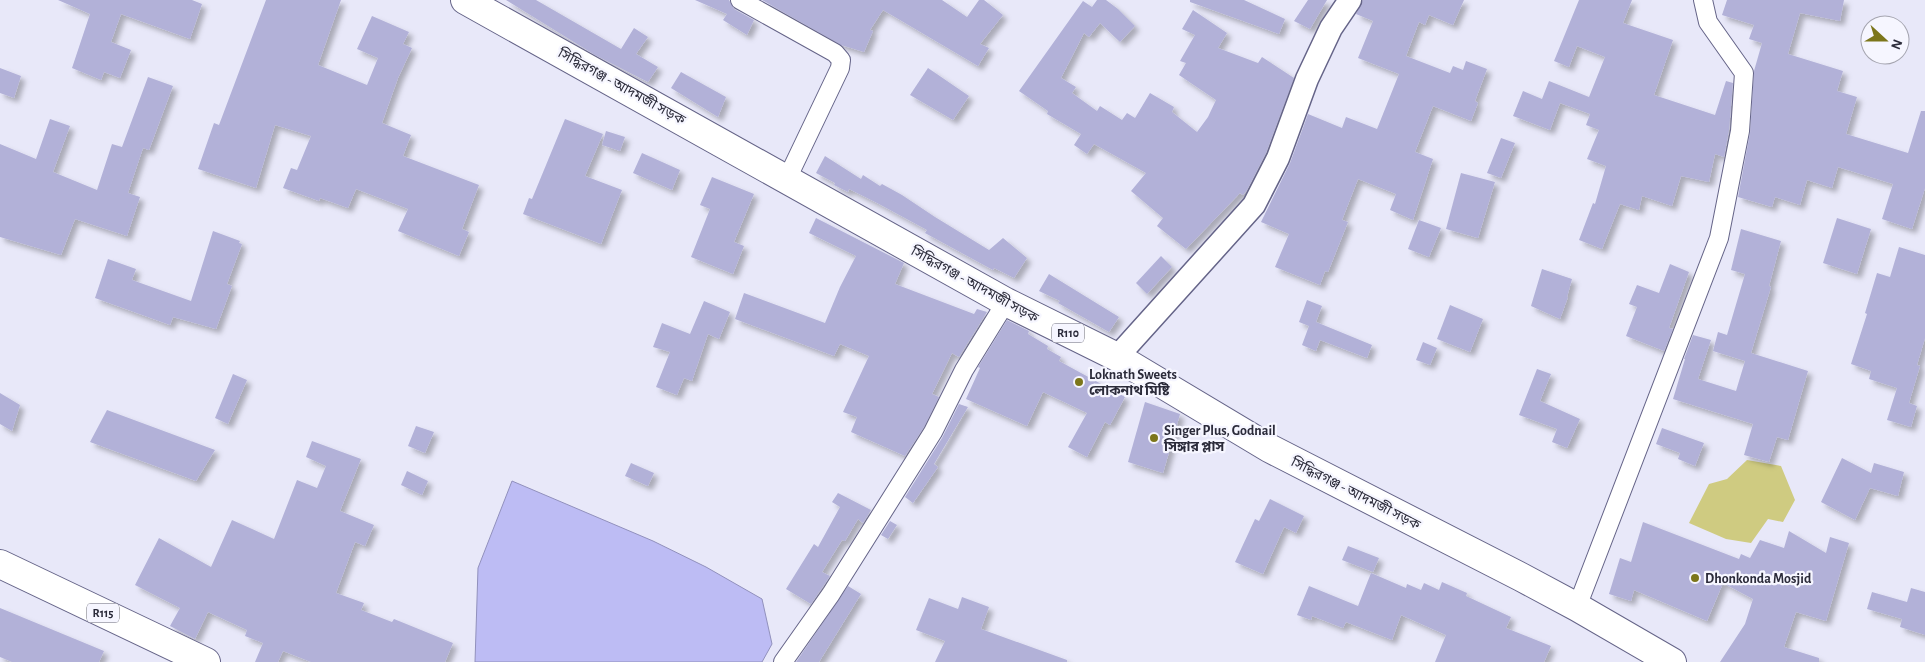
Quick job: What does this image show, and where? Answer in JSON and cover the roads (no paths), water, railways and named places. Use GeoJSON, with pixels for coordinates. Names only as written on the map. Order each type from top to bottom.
{"type":"FeatureCollection","features":[{"type":"Feature","properties":{"kind":"main road","name":"সিদ্ধিরগঞ্জ - আদমজী সড়ক"},"geometry":{"type":"LineString","coordinates":[[465,0],[1006,302],[1116,357],[1269,448],[1577,607],[1672,662]]}},
{"type":"Feature","properties":{"kind":"main road","name":"R115"},"geometry":{"type":"LineString","coordinates":[[0,564],[206,662]]}},
{"type":"Feature","properties":{"kind":"street"},"geometry":{"type":"LineString","coordinates":[[740,0],[836,53],[841,60],[840,68],[787,179]]}},
{"type":"Feature","properties":{"kind":"street"},"geometry":{"type":"LineString","coordinates":[[1116,357],[1254,205],[1278,158],[1307,79],[1331,28],[1350,0]]}},
{"type":"Feature","properties":{"kind":"street"},"geometry":{"type":"LineString","coordinates":[[1577,607],[1719,238],[1740,131],[1744,73],[1708,22],[1703,0]]}},
{"type":"Feature","properties":{"kind":"street"},"geometry":{"type":"LineString","coordinates":[[784,662],[831,594],[933,432],[969,362],[1006,302]]}},
{"type":"Feature","properties":{"kind":"water"},"geometry":{"type":"Polygon","coordinates":[[[512,481],[653,541],[706,567],[762,599],[772,644],[762,662],[475,662],[478,568],[512,481]]]}},
{"type":"Feature","properties":{"kind":"place","name":"Loknath Sweets লোকনাথ মিষ্টি"},"geometry":{"type":"Point","coordinates":[1079,382]}},
{"type":"Feature","properties":{"kind":"place","name":"Singer Plus, Godnail সিঙ্গার প্লাস"},"geometry":{"type":"Point","coordinates":[1154,438]}},
{"type":"Feature","properties":{"kind":"place","name":"Dhonkonda Mosjid"},"geometry":{"type":"Point","coordinates":[1695,578]}}]}
